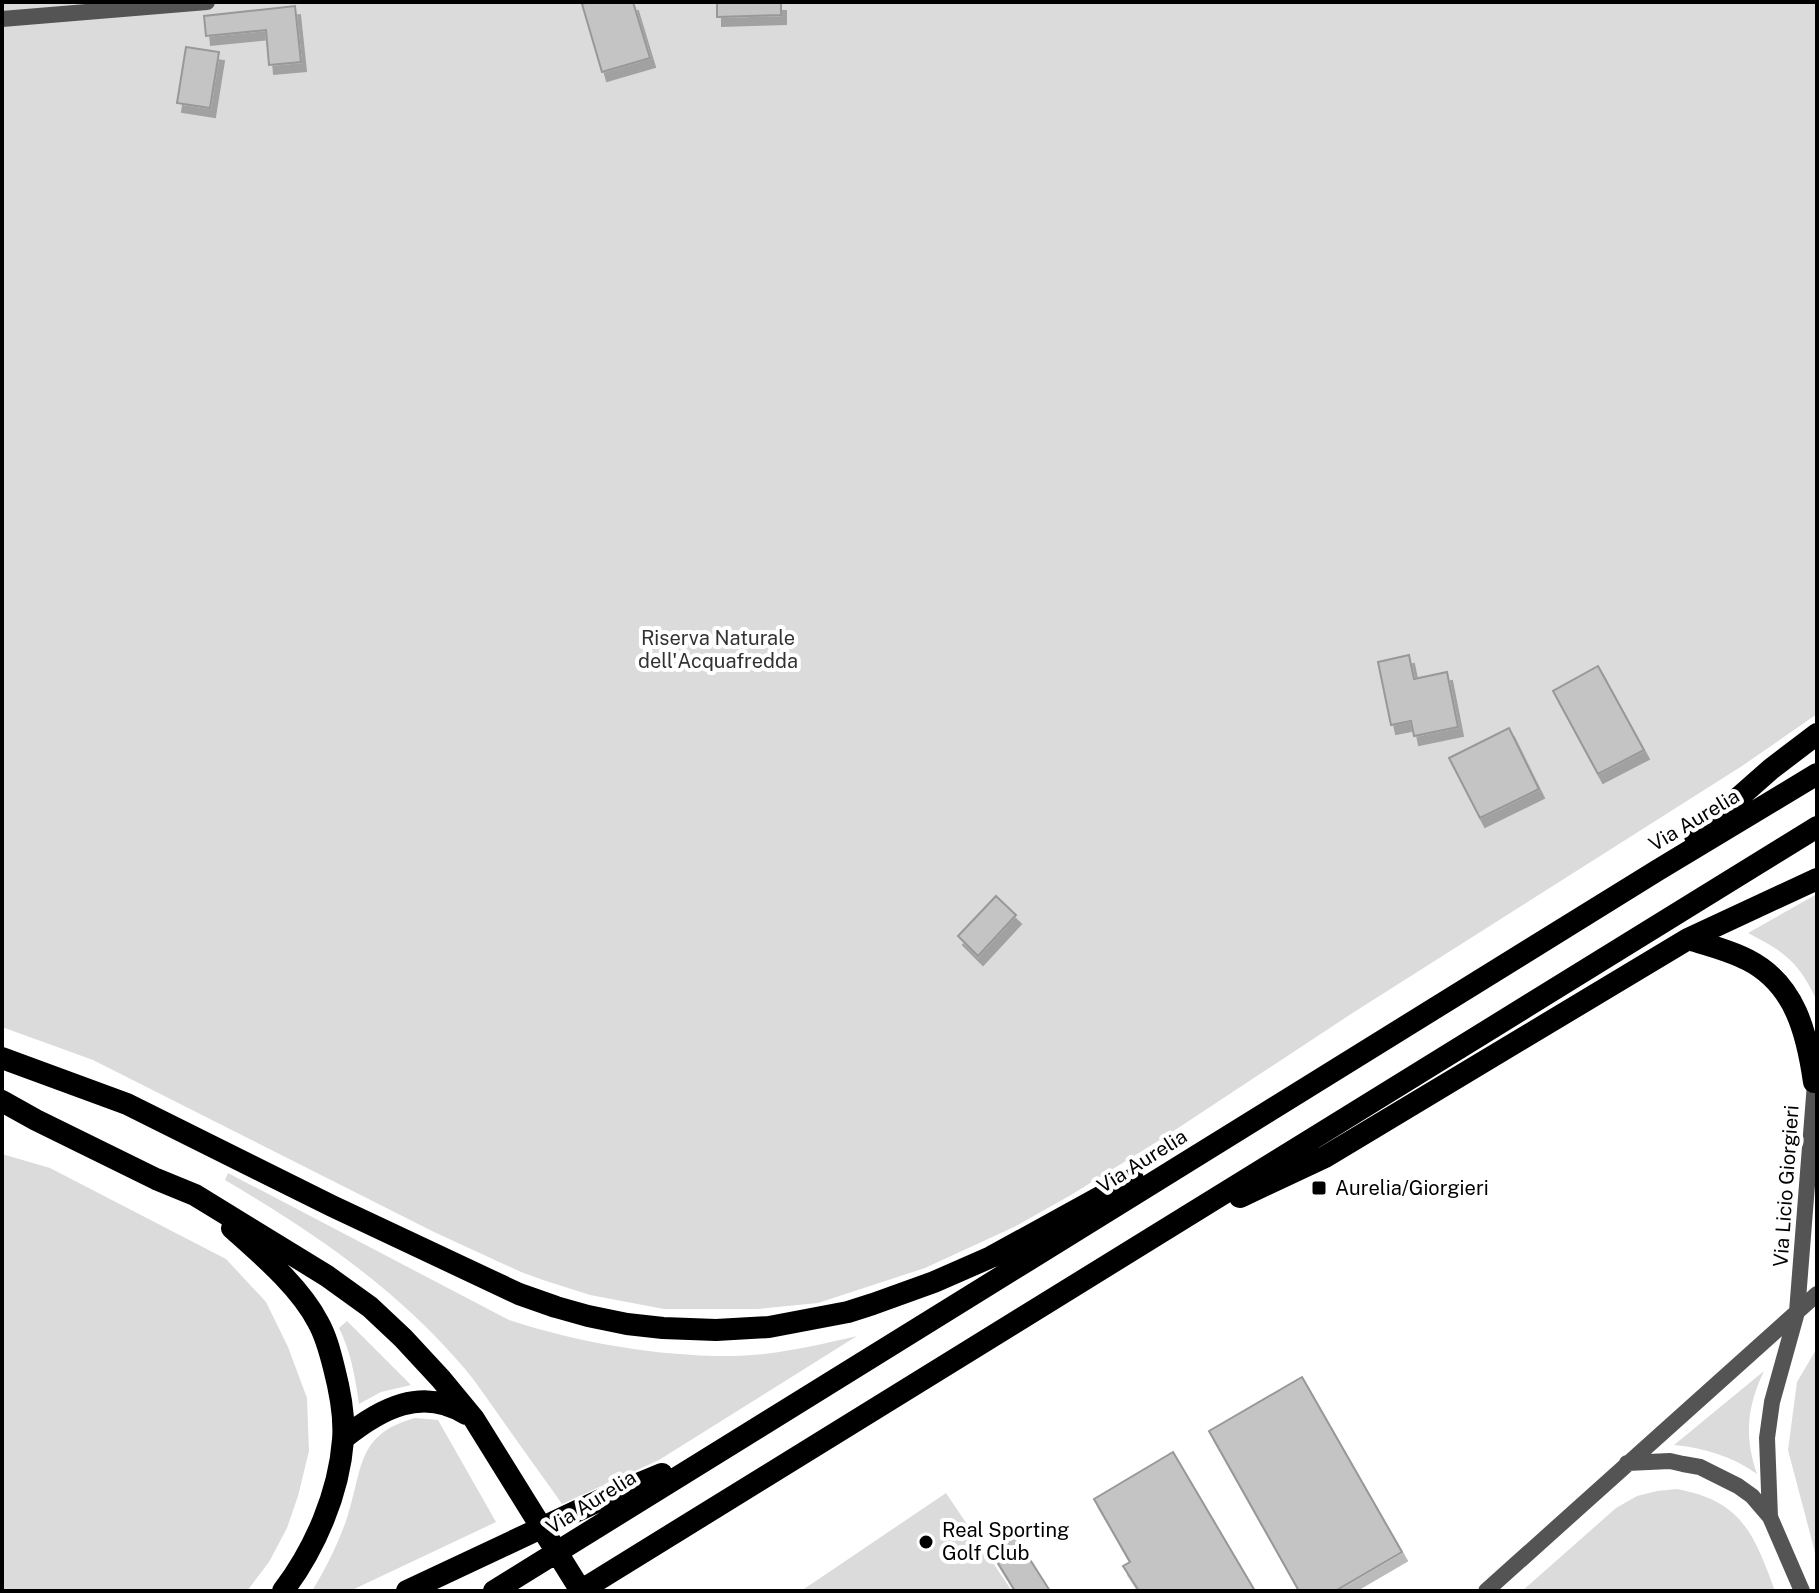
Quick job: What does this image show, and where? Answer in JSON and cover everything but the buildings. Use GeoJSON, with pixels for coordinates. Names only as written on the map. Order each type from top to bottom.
{"type":"FeatureCollection","features":[{"type":"Feature","properties":{"kind":"highway"},"geometry":{"type":"LineString","coordinates":[[1658,870],[1744,792],[1817,734]]}},
{"type":"Feature","properties":{"kind":"highway","name":"Via Aurelia"},"geometry":{"type":"LineString","coordinates":[[494,1591],[1817,774]]}},
{"type":"Feature","properties":{"kind":"highway"},"geometry":{"type":"LineString","coordinates":[[2,1101],[156,1179],[195,1195],[327,1276],[370,1307],[403,1338],[474,1419],[581,1591],[1817,827]]}},
{"type":"Feature","properties":{"kind":"highway"},"geometry":{"type":"LineString","coordinates":[[1138,1245],[1325,1157],[1688,939],[1817,879]]}},
{"type":"Feature","properties":{"kind":"highway"},"geometry":{"type":"LineString","coordinates":[[1688,939],[1748,960],[1778,983],[1802,1024],[1815,1072]]}},
{"type":"Feature","properties":{"kind":"highway"},"geometry":{"type":"LineString","coordinates":[[2,1058],[127,1104],[519,1294],[556,1307],[627,1324],[716,1330],[769,1327],[835,1315],[934,1282],[991,1257],[1284,1102]]}},
{"type":"Feature","properties":{"kind":"highway"},"geometry":{"type":"LineString","coordinates":[[2,1117],[36,1120]]}},
{"type":"Feature","properties":{"kind":"highway"},"geometry":{"type":"LineString","coordinates":[[195,1195],[272,1264],[307,1304],[318,1321],[337,1378],[344,1438],[335,1483],[325,1513],[283,1591]]}},
{"type":"Feature","properties":{"kind":"highway"},"geometry":{"type":"LineString","coordinates":[[344,1438],[362,1423],[392,1408],[423,1401],[441,1401],[474,1419]]}},
{"type":"Feature","properties":{"kind":"highway"},"geometry":{"type":"LineString","coordinates":[[407,1591],[609,1496],[729,1445]]}},
{"type":"Feature","properties":{"kind":"street"},"geometry":{"type":"LineString","coordinates":[[2,19],[207,2]]}},
{"type":"Feature","properties":{"kind":"street","name":"Via Licio Giorgieri"},"geometry":{"type":"LineString","coordinates":[[1770,1517],[1767,1438],[1772,1402],[1797,1312],[1815,1072]]}},
{"type":"Feature","properties":{"kind":"street"},"geometry":{"type":"LineString","coordinates":[[1486,1591],[1817,1294]]}},
{"type":"Feature","properties":{"kind":"street","name":"Via Licio Giorgieri"},"geometry":{"type":"LineString","coordinates":[[1627,1463],[1670,1461],[1700,1467],[1752,1496],[1770,1517],[1802,1591]]}},
{"type":"Feature","properties":{"kind":"green space","name":"Riserva Naturale dell'Acquafredda"},"geometry":{"type":"Polygon","coordinates":[[[2,2],[1817,2],[1817,714],[1742,766],[1351,1014],[1163,1138],[1014,1227],[925,1268],[818,1303],[758,1309],[664,1309],[590,1295],[521,1272],[434,1232],[93,1060],[2,1027],[2,2]]]}},
{"type":"Feature","properties":{"kind":"green space"},"geometry":{"type":"Polygon","coordinates":[[[1817,894],[1817,1001],[1790,960],[1748,933],[1817,894]]]}},
{"type":"Feature","properties":{"kind":"green space"},"geometry":{"type":"Polygon","coordinates":[[[2,1154],[50,1168],[226,1259],[266,1302],[288,1347],[307,1398],[309,1451],[287,1528],[269,1562],[247,1591],[2,1591],[2,1154]]]}},
{"type":"Feature","properties":{"kind":"green space"},"geometry":{"type":"Polygon","coordinates":[[[228,1173],[509,1320],[563,1335],[620,1347],[707,1356],[781,1352],[857,1336],[659,1460],[562,1504],[474,1380],[439,1340],[353,1264],[225,1180],[228,1173]]]}},
{"type":"Feature","properties":{"kind":"green space"},"geometry":{"type":"Polygon","coordinates":[[[347,1321],[411,1385],[381,1392],[359,1404],[350,1355],[339,1328],[347,1321]]]}},
{"type":"Feature","properties":{"kind":"green space"},"geometry":{"type":"Polygon","coordinates":[[[1817,1348],[1817,1560],[1788,1450],[1797,1382],[1817,1348]]]}},
{"type":"Feature","properties":{"kind":"green space"},"geometry":{"type":"Polygon","coordinates":[[[1764,1371],[1749,1422],[1750,1447],[1757,1474],[1717,1454],[1674,1445],[1764,1371]]]}},
{"type":"Feature","properties":{"kind":"green space"},"geometry":{"type":"Polygon","coordinates":[[[415,1418],[438,1420],[496,1522],[350,1591],[312,1591],[340,1537],[360,1469],[372,1444],[382,1433],[415,1418]]]}},
{"type":"Feature","properties":{"kind":"green space"},"geometry":{"type":"Polygon","coordinates":[[[1677,1489],[1717,1502],[1742,1523],[1760,1553],[1775,1591],[1522,1591],[1616,1508],[1637,1496],[1677,1489]]]}},
{"type":"Feature","properties":{"kind":"green space","name":"Real Sporting Golf Club"},"geometry":{"type":"Polygon","coordinates":[[[946,1493],[1012,1591],[801,1591],[946,1493]]]}},
{"type":"Feature","properties":{"kind":"place","name":"Aurelia/Giorgieri"},"geometry":{"type":"Point","coordinates":[1319,1188]}},
{"type":"Feature","properties":{"kind":"place","name":"Real Sporting Golf Club"},"geometry":{"type":"Point","coordinates":[926,1542]}}]}
